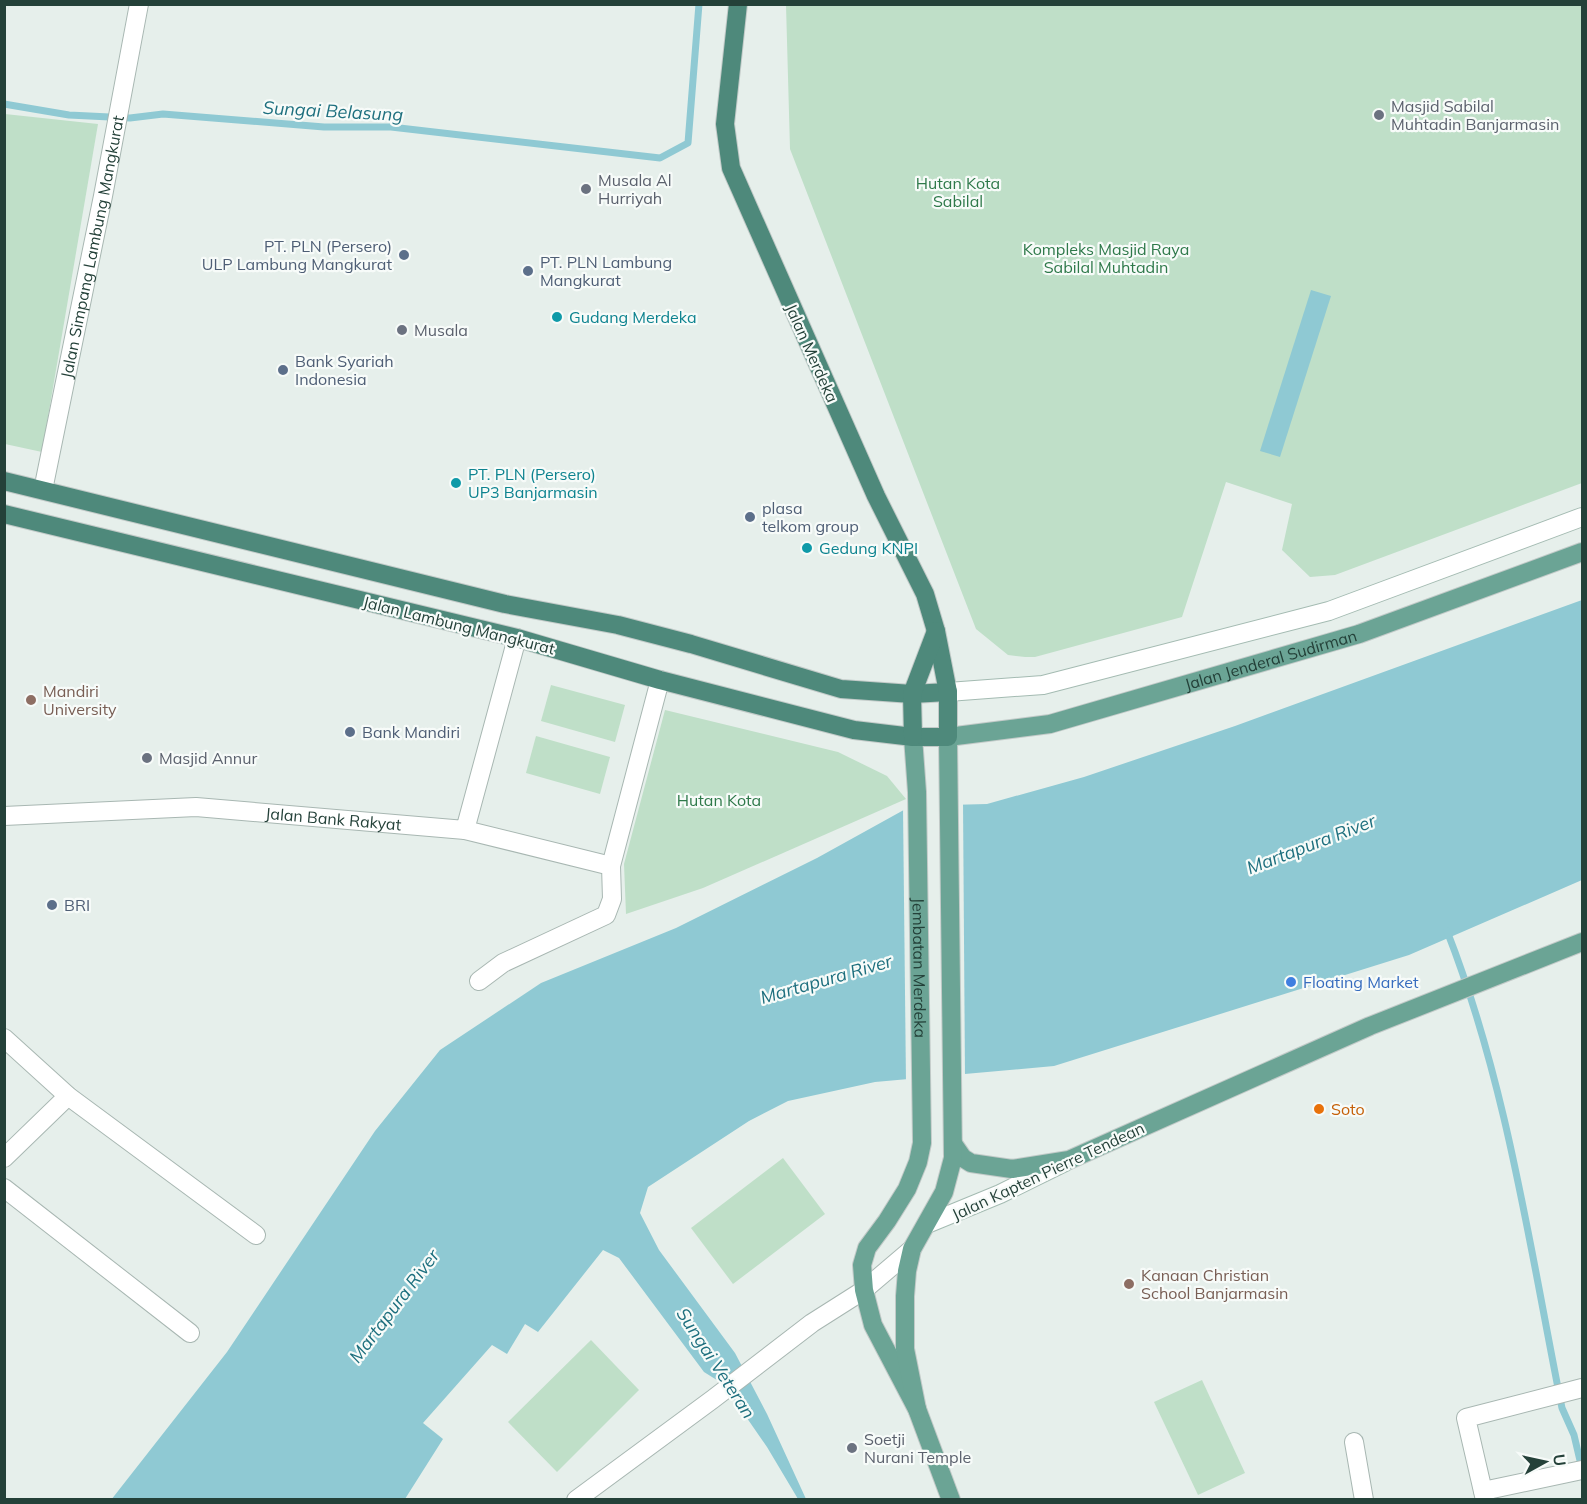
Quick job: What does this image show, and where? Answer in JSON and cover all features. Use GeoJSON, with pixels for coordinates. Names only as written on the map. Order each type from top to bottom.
{"type":"FeatureCollection","features":[{"type":"Feature","properties":{"kind":"highway","name":"Jalan Merdeka"},"geometry":{"type":"LineString","coordinates":[[738,4],[725,124],[732,168],[871,485],[925,594],[936,631],[948,692],[948,736]]}},
{"type":"Feature","properties":{"kind":"highway","name":"Jalan Lambung Mangkurat"},"geometry":{"type":"LineString","coordinates":[[4,481],[505,604],[618,625],[691,644],[841,689],[912,694],[948,692]]}},
{"type":"Feature","properties":{"kind":"highway","name":"Jalan Lambung Mangkurat"},"geometry":{"type":"LineString","coordinates":[[4,514],[517,638],[660,680],[854,730],[913,737],[948,736]]}},
{"type":"Feature","properties":{"kind":"highway"},"geometry":{"type":"LineString","coordinates":[[246,573],[253,541]]}},
{"type":"Feature","properties":{"kind":"highway"},"geometry":{"type":"LineString","coordinates":[[384,606],[391,576]]}},
{"type":"Feature","properties":{"kind":"highway"},"geometry":{"type":"LineString","coordinates":[[913,737],[912,694],[936,631]]}},
{"type":"Feature","properties":{"kind":"main road","name":"Jalan Jenderal Sudirman"},"geometry":{"type":"LineString","coordinates":[[948,736],[1050,724],[1359,634],[1582,552]]}},
{"type":"Feature","properties":{"kind":"main road","name":"Jembatan Merdeka"},"geometry":{"type":"LineString","coordinates":[[927,1224],[950,1176],[954,1144],[948,736]]}},
{"type":"Feature","properties":{"kind":"main road","name":"Jembatan Merdeka"},"geometry":{"type":"LineString","coordinates":[[913,737],[917,792],[922,1143],[918,1162],[907,1189],[867,1248],[862,1265],[864,1290],[873,1325],[917,1409]]}},
{"type":"Feature","properties":{"kind":"main road","name":"Jalan Kapten Pierre Tendean"},"geometry":{"type":"LineString","coordinates":[[1069,1160],[1370,1026],[1582,942]]}},
{"type":"Feature","properties":{"kind":"main road"},"geometry":{"type":"LineString","coordinates":[[954,1144],[963,1158],[971,1163],[1012,1169],[1069,1160]]}},
{"type":"Feature","properties":{"kind":"main road"},"geometry":{"type":"LineString","coordinates":[[927,1224],[912,1249],[907,1270],[905,1349],[917,1409],[951,1500]]}},
{"type":"Feature","properties":{"kind":"street","name":"Jalan Simpang Lambung Mangkurat"},"geometry":{"type":"LineString","coordinates":[[43,490],[139,4]]}},
{"type":"Feature","properties":{"kind":"street","name":"Jalan Jenderal Sudirman"},"geometry":{"type":"LineString","coordinates":[[948,692],[1043,685],[1329,612],[1582,517]]}},
{"type":"Feature","properties":{"kind":"street"},"geometry":{"type":"LineString","coordinates":[[465,830],[517,638]]}},
{"type":"Feature","properties":{"kind":"street"},"geometry":{"type":"LineString","coordinates":[[479,981],[503,963],[606,915],[612,899],[611,866],[660,680]]}},
{"type":"Feature","properties":{"kind":"street","name":"Jalan Bank Rakyat"},"geometry":{"type":"LineString","coordinates":[[4,816],[196,807],[465,830],[611,866]]}},
{"type":"Feature","properties":{"kind":"street"},"geometry":{"type":"LineString","coordinates":[[4,1038],[68,1096],[256,1235]]}},
{"type":"Feature","properties":{"kind":"street"},"geometry":{"type":"LineString","coordinates":[[4,1158],[68,1096]]}},
{"type":"Feature","properties":{"kind":"street","name":"Jalan Kapten Pierre Tendean"},"geometry":{"type":"LineString","coordinates":[[927,1224],[1000,1194],[1069,1160]]}},
{"type":"Feature","properties":{"kind":"street"},"geometry":{"type":"LineString","coordinates":[[4,1188],[190,1333]]}},
{"type":"Feature","properties":{"kind":"street"},"geometry":{"type":"LineString","coordinates":[[576,1500],[713,1400],[812,1323],[864,1290],[912,1249]]}},
{"type":"Feature","properties":{"kind":"street"},"geometry":{"type":"LineString","coordinates":[[1582,1388],[1466,1418],[1484,1495],[1582,1470]]}},
{"type":"Feature","properties":{"kind":"street"},"geometry":{"type":"LineString","coordinates":[[1354,1442],[1364,1500]]}},
{"type":"Feature","properties":{"kind":"green space","name":"Kompleks Masjid Raya Sabilal Muhtadin"},"geometry":{"type":"Polygon","coordinates":[[[786,5],[1582,5],[1582,483],[1335,575],[1310,577],[1282,550],[1292,504],[1226,482],[1182,617],[1035,657],[1008,655],[976,629],[790,149],[786,5]]]}},
{"type":"Feature","properties":{"kind":"green space"},"geometry":{"type":"Polygon","coordinates":[[[5,114],[98,124],[42,452],[5,444],[5,114]]]}},
{"type":"Feature","properties":{"kind":"green space"},"geometry":{"type":"Polygon","coordinates":[[[551,685],[625,705],[615,742],[541,721],[551,685]]]}},
{"type":"Feature","properties":{"kind":"green space","name":"Hutan Kota"},"geometry":{"type":"Polygon","coordinates":[[[665,710],[838,752],[887,776],[906,799],[703,888],[626,914],[624,864],[665,710]]]}},
{"type":"Feature","properties":{"kind":"green space"},"geometry":{"type":"Polygon","coordinates":[[[536,736],[610,757],[600,794],[526,773],[536,736]]]}},
{"type":"Feature","properties":{"kind":"green space"},"geometry":{"type":"Polygon","coordinates":[[[783,1158],[825,1214],[733,1284],[691,1228],[783,1158]]]}},
{"type":"Feature","properties":{"kind":"green space"},"geometry":{"type":"Polygon","coordinates":[[[591,1340],[639,1390],[557,1472],[508,1422],[591,1340]]]}},
{"type":"Feature","properties":{"kind":"green space"},"geometry":{"type":"Polygon","coordinates":[[[1202,1380],[1245,1473],[1198,1495],[1154,1402],[1202,1380]]]}},
{"type":"Feature","properties":{"kind":"water"},"geometry":{"type":"Polygon","coordinates":[[[1311,290],[1331,296],[1280,457],[1260,451],[1311,290]]]}},
{"type":"Feature","properties":{"kind":"water"},"geometry":{"type":"Polygon","coordinates":[[[1582,600],[1582,880],[1409,955],[1054,1066],[875,1082],[788,1101],[749,1121],[648,1187],[640,1213],[659,1250],[735,1353],[767,1414],[806,1499],[798,1499],[767,1447],[740,1408],[720,1382],[704,1372],[619,1258],[603,1250],[538,1332],[525,1324],[507,1354],[492,1345],[423,1423],[443,1439],[405,1499],[111,1500],[227,1352],[375,1131],[440,1050],[541,983],[676,928],[817,858],[911,806],[987,804],[1084,777],[1235,726],[1582,600]]]}},
{"type":"Feature","properties":{"kind":"pier"},"geometry":{"type":"Polygon","coordinates":[[[963,802],[965,1077],[906,1083],[903,807],[911,803],[963,802]]]}},
{"type":"Feature","properties":{"kind":"waterway","name":"Sungai Belasung"},"geometry":{"type":"LineString","coordinates":[[4,104],[69,115],[130,118],[163,114],[324,127],[391,127],[660,158],[688,143],[699,4]]}},
{"type":"Feature","properties":{"kind":"waterway"},"geometry":{"type":"LineString","coordinates":[[1447,931],[1468,989],[1501,1107],[1515,1167],[1562,1408],[1574,1435],[1582,1469]]}},
{"type":"Feature","properties":{"kind":"place","name":"Masjid Sabilal Muhtadin Banjarmasin"},"geometry":{"type":"Point","coordinates":[1379,115]}},
{"type":"Feature","properties":{"kind":"place","name":"Musala Al Hurriyah"},"geometry":{"type":"Point","coordinates":[586,189]}},
{"type":"Feature","properties":{"kind":"place","name":"PT. PLN (Persero) ULP Lambung Mangkurat"},"geometry":{"type":"Point","coordinates":[404,255]}},
{"type":"Feature","properties":{"kind":"place","name":"PT. PLN Lambung Mangkurat"},"geometry":{"type":"Point","coordinates":[528,271]}},
{"type":"Feature","properties":{"kind":"place","name":"Gudang Merdeka"},"geometry":{"type":"Point","coordinates":[557,317]}},
{"type":"Feature","properties":{"kind":"place","name":"Musala"},"geometry":{"type":"Point","coordinates":[402,330]}},
{"type":"Feature","properties":{"kind":"place","name":"Bank Syariah Indonesia"},"geometry":{"type":"Point","coordinates":[283,370]}},
{"type":"Feature","properties":{"kind":"place","name":"PT. PLN (Persero) UP3 Banjarmasin"},"geometry":{"type":"Point","coordinates":[456,483]}},
{"type":"Feature","properties":{"kind":"place","name":"plasa telkom group"},"geometry":{"type":"Point","coordinates":[750,517]}},
{"type":"Feature","properties":{"kind":"place","name":"Gedung KNPI"},"geometry":{"type":"Point","coordinates":[807,548]}},
{"type":"Feature","properties":{"kind":"place","name":"Mandiri University"},"geometry":{"type":"Point","coordinates":[31,700]}},
{"type":"Feature","properties":{"kind":"place","name":"Bank Mandiri"},"geometry":{"type":"Point","coordinates":[350,732]}},
{"type":"Feature","properties":{"kind":"place","name":"Masjid Annur"},"geometry":{"type":"Point","coordinates":[147,758]}},
{"type":"Feature","properties":{"kind":"place","name":"BRI"},"geometry":{"type":"Point","coordinates":[52,905]}},
{"type":"Feature","properties":{"kind":"place","name":"Floating Market"},"geometry":{"type":"Point","coordinates":[1291,982]}},
{"type":"Feature","properties":{"kind":"place","name":"Soto"},"geometry":{"type":"Point","coordinates":[1319,1109]}},
{"type":"Feature","properties":{"kind":"place","name":"Kanaan Christian School Banjarmasin"},"geometry":{"type":"Point","coordinates":[1129,1284]}},
{"type":"Feature","properties":{"kind":"place","name":"Soetji Nurani Temple"},"geometry":{"type":"Point","coordinates":[852,1448]}},
{"type":"Feature","properties":{"kind":"park label","name":"Hutan Kota Sabilal"},"geometry":{"type":"Point","coordinates":[958,192]}},
{"type":"Feature","properties":{"kind":"water label","name":"Martapura River"},"geometry":{"type":"Point","coordinates":[1311,844]}},
{"type":"Feature","properties":{"kind":"water label","name":"Martapura River"},"geometry":{"type":"Point","coordinates":[826,979]}},
{"type":"Feature","properties":{"kind":"water label","name":"Martapura River"},"geometry":{"type":"Point","coordinates":[394,1306]}},
{"type":"Feature","properties":{"kind":"water label","name":"Sungai Veteran"},"geometry":{"type":"Point","coordinates":[716,1363]}}]}
